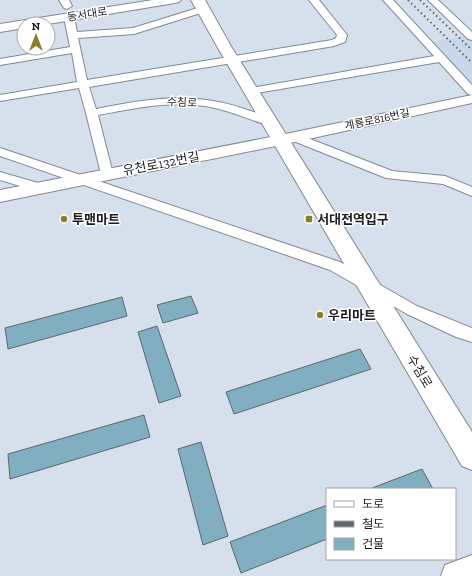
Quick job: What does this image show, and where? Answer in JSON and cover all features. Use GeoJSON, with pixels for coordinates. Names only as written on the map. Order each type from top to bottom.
{"type":"FeatureCollection","features":[{"type":"Feature","properties":{"kind":"main road","name":"수침로"},"geometry":{"type":"LineString","coordinates":[[201,5],[251,91],[282,133],[368,284],[472,457]]}},
{"type":"Feature","properties":{"kind":"main road"},"geometry":{"type":"LineString","coordinates":[[456,576],[472,570]]}},
{"type":"Feature","properties":{"kind":"street","name":"동서대로"},"geometry":{"type":"LineString","coordinates":[[0,17],[110,0]]}},
{"type":"Feature","properties":{"kind":"street","name":"동서대로"},"geometry":{"type":"LineString","coordinates":[[0,28],[66,8],[175,0]]}},
{"type":"Feature","properties":{"kind":"street"},"geometry":{"type":"LineString","coordinates":[[0,98],[334,43],[340,40],[342,35],[314,0]]}},
{"type":"Feature","properties":{"kind":"street"},"geometry":{"type":"LineString","coordinates":[[388,0],[472,92]]}},
{"type":"Feature","properties":{"kind":"street"},"geometry":{"type":"LineString","coordinates":[[433,0],[472,37]]}},
{"type":"Feature","properties":{"kind":"street","name":"수침로"},"geometry":{"type":"LineString","coordinates":[[74,35],[134,31],[201,5]]}},
{"type":"Feature","properties":{"kind":"street"},"geometry":{"type":"LineString","coordinates":[[66,8],[74,35],[83,85],[92,113],[107,174]]}},
{"type":"Feature","properties":{"kind":"street"},"geometry":{"type":"LineString","coordinates":[[0,62],[76,49]]}},
{"type":"Feature","properties":{"kind":"street"},"geometry":{"type":"LineString","coordinates":[[251,91],[442,58]]}},
{"type":"Feature","properties":{"kind":"street","name":"계룡로816번길"},"geometry":{"type":"LineString","coordinates":[[282,133],[472,99]]}},
{"type":"Feature","properties":{"kind":"street","name":"수침로"},"geometry":{"type":"LineString","coordinates":[[92,113],[157,102],[186,101],[214,104],[282,133]]}},
{"type":"Feature","properties":{"kind":"street"},"geometry":{"type":"LineString","coordinates":[[282,133],[390,175],[445,180],[472,192]]}},
{"type":"Feature","properties":{"kind":"street","name":"유천로132번길"},"geometry":{"type":"LineString","coordinates":[[0,196],[107,174],[282,133]]}},
{"type":"Feature","properties":{"kind":"street"},"geometry":{"type":"LineString","coordinates":[[0,152],[335,266],[368,284]]}},
{"type":"Feature","properties":{"kind":"street","name":"유천로132번길"},"geometry":{"type":"LineString","coordinates":[[0,176],[40,188]]}},
{"type":"Feature","properties":{"kind":"street","name":"수침로"},"geometry":{"type":"LineString","coordinates":[[368,284],[412,310],[472,335]]}},
{"type":"Feature","properties":{"kind":"shaded area"},"geometry":{"type":"Polygon","coordinates":[[[465,36],[472,42],[472,88],[429,42],[465,36]]]}},
{"type":"Feature","properties":{"kind":"building"},"geometry":{"type":"Polygon","coordinates":[[[191,296],[198,313],[163,323],[157,305],[191,296]]]}},
{"type":"Feature","properties":{"kind":"building"},"geometry":{"type":"Polygon","coordinates":[[[122,297],[127,316],[8,349],[5,328],[122,297]]]}},
{"type":"Feature","properties":{"kind":"building"},"geometry":{"type":"Polygon","coordinates":[[[157,326],[181,396],[159,403],[138,332],[157,326]]]}},
{"type":"Feature","properties":{"kind":"building"},"geometry":{"type":"Polygon","coordinates":[[[360,349],[371,369],[234,414],[226,392],[360,349]]]}},
{"type":"Feature","properties":{"kind":"building"},"geometry":{"type":"Polygon","coordinates":[[[144,415],[150,437],[10,479],[8,454],[144,415]]]}},
{"type":"Feature","properties":{"kind":"building"},"geometry":{"type":"Polygon","coordinates":[[[201,442],[228,536],[203,545],[178,449],[201,442]]]}},
{"type":"Feature","properties":{"kind":"building"},"geometry":{"type":"Polygon","coordinates":[[[422,469],[432,488],[372,488],[422,469]]]}},
{"type":"Feature","properties":{"kind":"building"},"geometry":{"type":"Polygon","coordinates":[[[326,505],[326,539],[241,573],[230,542],[326,505]]]}},
{"type":"Feature","properties":{"kind":"railway"},"geometry":{"type":"LineString","coordinates":[[408,0],[472,63]]}},
{"type":"Feature","properties":{"kind":"railway"},"geometry":{"type":"LineString","coordinates":[[420,0],[472,50]]}},
{"type":"Feature","properties":{"kind":"place","name":"투맨마트"},"geometry":{"type":"Point","coordinates":[64,219]}},
{"type":"Feature","properties":{"kind":"place","name":"서대전역입구"},"geometry":{"type":"Point","coordinates":[309,219]}},
{"type":"Feature","properties":{"kind":"place","name":"우리마트"},"geometry":{"type":"Point","coordinates":[320,315]}}]}
